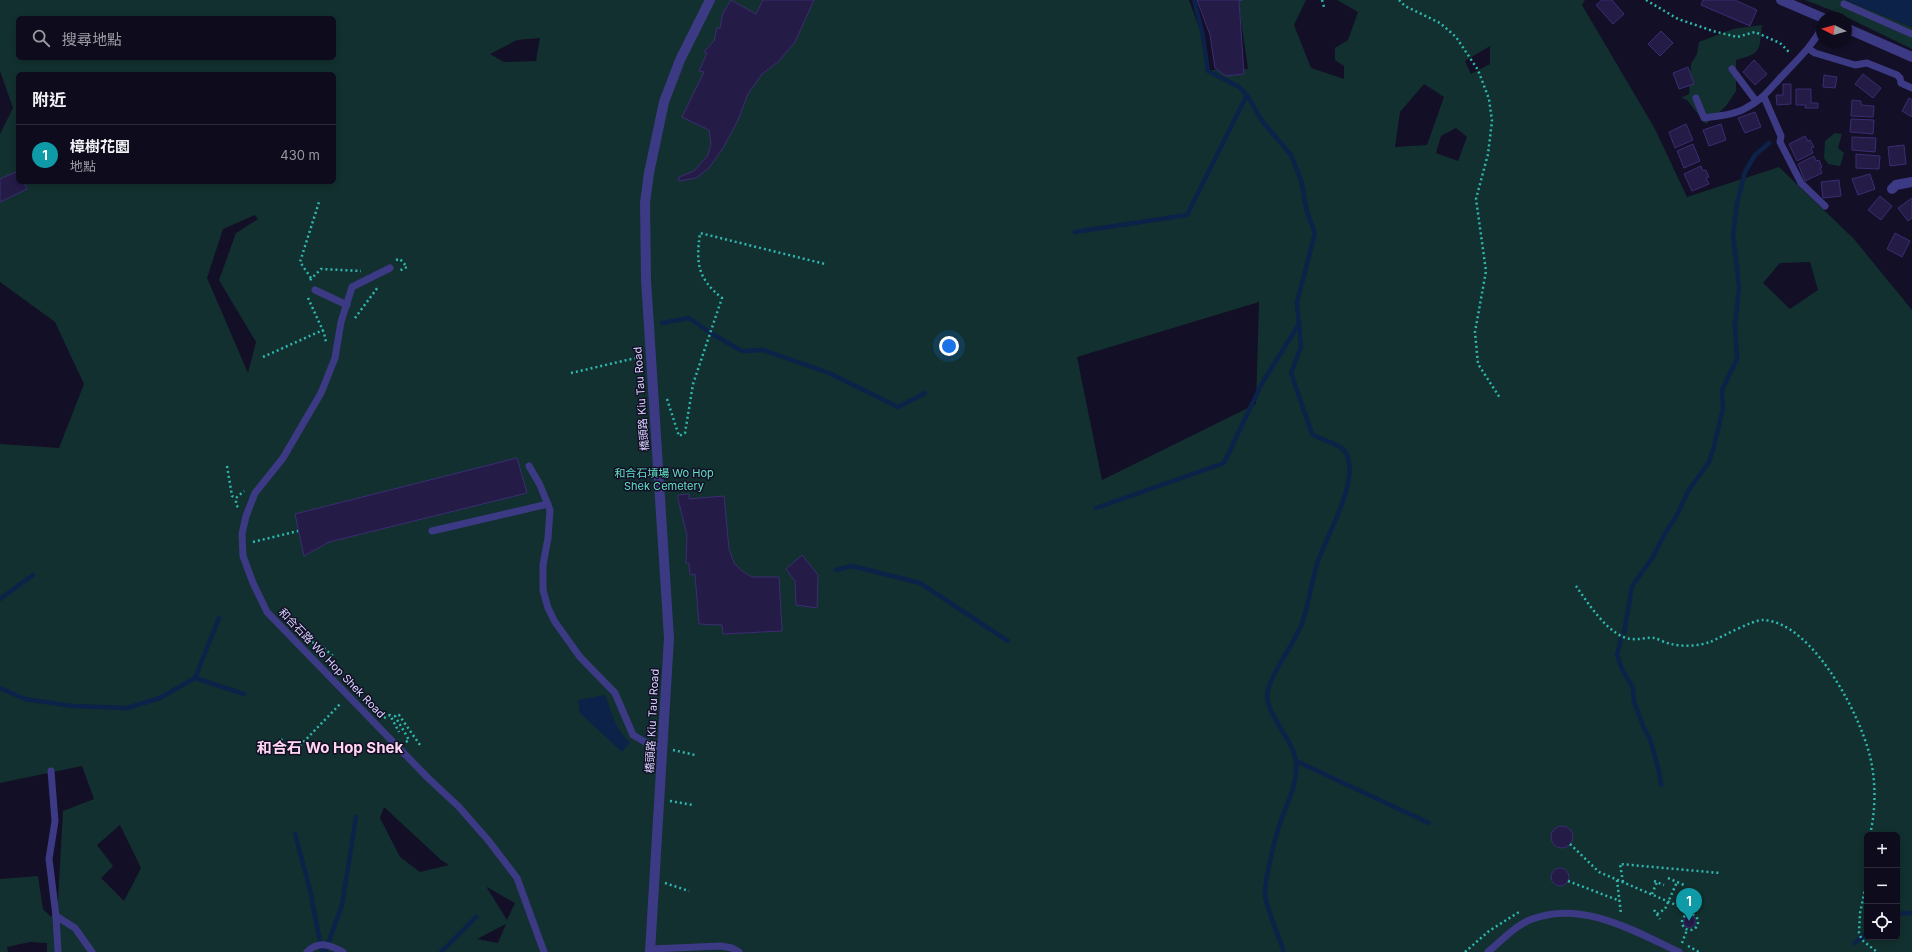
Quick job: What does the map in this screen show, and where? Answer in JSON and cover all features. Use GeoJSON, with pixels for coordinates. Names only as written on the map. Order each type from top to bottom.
{"type":"FeatureCollection","features":[{"type":"Feature","properties":{"kind":"street","name":"橋頭路 Kiu Tau Road"},"geometry":{"type":"LineString","coordinates":[[650,950],[668,749],[669,638],[646,280],[645,204],[649,173],[664,102],[680,60],[710,0]]}},
{"type":"Feature","properties":{"kind":"street"},"geometry":{"type":"LineString","coordinates":[[1780,0],[1816,15]]}},
{"type":"Feature","properties":{"kind":"street"},"geometry":{"type":"LineString","coordinates":[[1852,31],[1912,57]]}},
{"type":"Feature","properties":{"kind":"street"},"geometry":{"type":"LineString","coordinates":[[1892,189],[1896,185],[1912,182]]}},
{"type":"Feature","properties":{"kind":"lane"},"geometry":{"type":"LineString","coordinates":[[1844,4],[1912,34]]}},
{"type":"Feature","properties":{"kind":"lane"},"geometry":{"type":"LineString","coordinates":[[1696,98],[1704,118],[1725,115],[1746,108],[1764,97],[1783,74],[1809,49],[1816,38]]}},
{"type":"Feature","properties":{"kind":"lane"},"geometry":{"type":"LineString","coordinates":[[1809,49],[1815,53],[1855,65],[1867,63],[1897,75],[1900,78],[1901,83],[1912,88]]}},
{"type":"Feature","properties":{"kind":"lane"},"geometry":{"type":"LineString","coordinates":[[1732,69],[1756,102]]}},
{"type":"Feature","properties":{"kind":"lane"},"geometry":{"type":"LineString","coordinates":[[1764,97],[1781,136],[1780,142],[1797,176],[1825,206]]}},
{"type":"Feature","properties":{"kind":"lane","name":"和合石路 Wo Hop Shek Road"},"geometry":{"type":"LineString","coordinates":[[390,265],[352,287],[341,322],[335,358],[321,393],[284,458],[255,493],[242,534],[243,556],[253,583],[267,612],[427,777],[459,807],[488,840],[516,878],[544,952]]}},
{"type":"Feature","properties":{"kind":"lane"},"geometry":{"type":"LineString","coordinates":[[314,290],[347,305]]}},
{"type":"Feature","properties":{"kind":"lane"},"geometry":{"type":"LineString","coordinates":[[529,466],[540,484],[550,510],[548,538],[543,565],[543,590],[548,608],[580,657],[615,693],[633,735],[645,742],[668,749]]}},
{"type":"Feature","properties":{"kind":"lane"},"geometry":{"type":"LineString","coordinates":[[432,531],[548,504]]}},
{"type":"Feature","properties":{"kind":"lane"},"geometry":{"type":"LineString","coordinates":[[51,771],[55,821],[49,859],[56,916],[58,952]]}},
{"type":"Feature","properties":{"kind":"lane"},"geometry":{"type":"LineString","coordinates":[[1488,952],[1532,919],[1570,912],[1610,921],[1679,952]]}},
{"type":"Feature","properties":{"kind":"lane"},"geometry":{"type":"LineString","coordinates":[[56,916],[75,928],[92,952]]}},
{"type":"Feature","properties":{"kind":"lane"},"geometry":{"type":"LineString","coordinates":[[307,952],[312,947],[328,944],[343,952]]}},
{"type":"Feature","properties":{"kind":"lane"},"geometry":{"type":"LineString","coordinates":[[650,950],[692,950],[721,946],[732,948],[739,952]]}},
{"type":"Feature","properties":{"kind":"path"},"geometry":{"type":"LineString","coordinates":[[1322,0],[1324,7]]}},
{"type":"Feature","properties":{"kind":"path"},"geometry":{"type":"LineString","coordinates":[[1399,0],[1405,6],[1440,23],[1456,37],[1478,70],[1490,99],[1492,121],[1488,154],[1476,199],[1486,271],[1475,332],[1478,364],[1500,398]]}},
{"type":"Feature","properties":{"kind":"path"},"geometry":{"type":"LineString","coordinates":[[1646,0],[1678,19],[1713,32],[1737,37],[1755,32],[1780,43],[1790,53],[1795,50]]}},
{"type":"Feature","properties":{"kind":"path"},"geometry":{"type":"LineString","coordinates":[[311,278],[300,262],[319,202]]}},
{"type":"Feature","properties":{"kind":"path"},"geometry":{"type":"LineString","coordinates":[[665,395],[680,436],[685,433],[693,384],[722,298],[709,288],[699,270],[700,233],[825,264]]}},
{"type":"Feature","properties":{"kind":"path"},"geometry":{"type":"LineString","coordinates":[[390,265],[400,259]]}},
{"type":"Feature","properties":{"kind":"path"},"geometry":{"type":"LineString","coordinates":[[307,282],[321,269],[366,271]]}},
{"type":"Feature","properties":{"kind":"path"},"geometry":{"type":"LineString","coordinates":[[306,292],[323,330],[327,345]]}},
{"type":"Feature","properties":{"kind":"path"},"geometry":{"type":"LineString","coordinates":[[262,357],[323,330]]}},
{"type":"Feature","properties":{"kind":"path"},"geometry":{"type":"LineString","coordinates":[[571,373],[641,357]]}},
{"type":"Feature","properties":{"kind":"path"},"geometry":{"type":"LineString","coordinates":[[227,466],[232,496],[236,498],[239,514]]}},
{"type":"Feature","properties":{"kind":"path"},"geometry":{"type":"LineString","coordinates":[[236,498],[248,486]]}},
{"type":"Feature","properties":{"kind":"path"},"geometry":{"type":"LineString","coordinates":[[1576,586],[1600,618],[1617,633],[1631,640],[1654,638],[1672,644],[1694,645],[1708,642],[1762,620],[1777,623],[1803,638],[1818,655],[1844,693],[1863,731],[1872,766],[1875,813],[1871,832]]}},
{"type":"Feature","properties":{"kind":"path"},"geometry":{"type":"LineString","coordinates":[[307,647],[316,641],[335,658]]}},
{"type":"Feature","properties":{"kind":"path"},"geometry":{"type":"LineString","coordinates":[[281,739],[292,754],[344,700]]}},
{"type":"Feature","properties":{"kind":"path"},"geometry":{"type":"LineString","coordinates":[[384,718],[390,715],[401,736]]}},
{"type":"Feature","properties":{"kind":"path"},"geometry":{"type":"LineString","coordinates":[[405,742],[409,740],[395,716],[400,715],[420,745]]}},
{"type":"Feature","properties":{"kind":"path"},"geometry":{"type":"LineString","coordinates":[[668,749],[695,755]]}},
{"type":"Feature","properties":{"kind":"path"},"geometry":{"type":"LineString","coordinates":[[670,801],[693,806]]}},
{"type":"Feature","properties":{"kind":"path"},"geometry":{"type":"LineString","coordinates":[[1570,844],[1599,872],[1681,907],[1686,915]]}},
{"type":"Feature","properties":{"kind":"path"},"geometry":{"type":"LineString","coordinates":[[1623,882],[1620,864],[1720,873]]}},
{"type":"Feature","properties":{"kind":"path"},"geometry":{"type":"LineString","coordinates":[[1867,868],[1867,880],[1860,912],[1859,933],[1862,940],[1877,952]]}},
{"type":"Feature","properties":{"kind":"path"},"geometry":{"type":"LineString","coordinates":[[1668,878],[1684,885]]}},
{"type":"Feature","properties":{"kind":"path"},"geometry":{"type":"LineString","coordinates":[[1617,879],[1621,914]]}},
{"type":"Feature","properties":{"kind":"path"},"geometry":{"type":"LineString","coordinates":[[1654,880],[1664,885]]}},
{"type":"Feature","properties":{"kind":"path"},"geometry":{"type":"LineString","coordinates":[[1568,881],[1620,901]]}},
{"type":"Feature","properties":{"kind":"path"},"geometry":{"type":"LineString","coordinates":[[1652,894],[1657,882]]}},
{"type":"Feature","properties":{"kind":"path"},"geometry":{"type":"LineString","coordinates":[[1657,914],[1666,909],[1677,882]]}},
{"type":"Feature","properties":{"kind":"path"},"geometry":{"type":"LineString","coordinates":[[664,883],[689,891]]}},
{"type":"Feature","properties":{"kind":"path"},"geometry":{"type":"LineString","coordinates":[[1654,910],[1660,919]]}},
{"type":"Feature","properties":{"kind":"path"},"geometry":{"type":"LineString","coordinates":[[1689,913],[1698,919],[1698,926],[1693,930],[1687,930],[1683,927],[1681,921],[1689,913]]}},
{"type":"Feature","properties":{"kind":"path"},"geometry":{"type":"LineString","coordinates":[[1682,943],[1687,930]]}},
{"type":"Feature","properties":{"kind":"green space","name":"和合石墳場 Wo Hop Shek Cemetery"},"geometry":{"type":"Polygon","coordinates":[[[0,0],[1189,0],[1200,30],[1208,70],[1248,69],[1238,0],[1306,0],[1294,25],[1311,68],[1344,79],[1344,66],[1335,60],[1335,48],[1348,40],[1358,12],[1337,0],[1585,0],[1582,5],[1655,129],[1687,197],[1779,167],[1854,239],[1912,310],[1912,952],[47,952],[47,943],[30,942],[7,947],[8,952],[0,952],[0,879],[38,876],[43,909],[51,917],[58,901],[63,811],[94,799],[82,766],[0,783],[0,444],[59,448],[84,384],[55,322],[0,282],[0,134],[13,108],[0,71],[0,0]],[[540,38],[517,40],[490,54],[504,62],[536,61],[540,38]],[[1490,46],[1465,61],[1471,74],[1490,64],[1490,46]],[[1424,84],[1400,112],[1395,147],[1427,145],[1444,97],[1424,84]],[[1456,128],[1441,136],[1436,153],[1458,161],[1467,137],[1456,128]],[[255,215],[223,229],[207,278],[248,373],[256,342],[219,280],[236,233],[258,219],[255,215]],[[1810,262],[1780,263],[1763,283],[1790,309],[1818,290],[1810,262]],[[1259,302],[1077,357],[1102,480],[1256,404],[1259,302]],[[384,807],[380,818],[400,857],[420,872],[449,865],[441,860],[384,807]],[[120,825],[97,845],[113,866],[101,878],[124,901],[141,868],[120,825]],[[487,888],[507,920],[515,903],[487,888]],[[506,924],[477,939],[498,943],[506,924]]]}},
{"type":"Feature","properties":{"kind":"green space"},"geometry":{"type":"Polygon","coordinates":[[[1805,0],[1845,0],[1912,27],[1912,49],[1852,20],[1852,12],[1836,12],[1805,0]]]}},
{"type":"Feature","properties":{"kind":"green space"},"geometry":{"type":"Polygon","coordinates":[[[1762,25],[1758,50],[1751,55],[1736,60],[1736,91],[1726,106],[1706,124],[1687,100],[1681,98],[1689,94],[1691,64],[1697,54],[1699,42],[1733,29],[1762,25]]]}},
{"type":"Feature","properties":{"kind":"green space"},"geometry":{"type":"Polygon","coordinates":[[[1835,133],[1842,134],[1838,148],[1844,153],[1840,166],[1828,164],[1824,158],[1825,141],[1835,133]]]}},
{"type":"Feature","properties":{"kind":"water"},"geometry":{"type":"Polygon","coordinates":[[[1845,0],[1912,0],[1912,27],[1845,0]]]}},
{"type":"Feature","properties":{"kind":"water"},"geometry":{"type":"Polygon","coordinates":[[[605,695],[617,726],[630,742],[622,752],[580,713],[578,700],[605,695]]]}},
{"type":"Feature","properties":{"kind":"building"},"geometry":{"type":"Polygon","coordinates":[[[731,0],[756,14],[763,0],[814,0],[795,42],[779,61],[762,74],[748,94],[738,120],[723,148],[709,168],[696,178],[679,181],[679,177],[694,171],[708,155],[711,144],[709,130],[682,117],[704,72],[699,71],[707,53],[704,52],[714,41],[717,28],[720,28],[723,13],[731,0]]]}},
{"type":"Feature","properties":{"kind":"building"},"geometry":{"type":"Polygon","coordinates":[[[1197,0],[1243,0],[1239,1],[1244,74],[1226,76],[1215,68],[1210,35],[1197,0]]]}},
{"type":"Feature","properties":{"kind":"building"},"geometry":{"type":"Polygon","coordinates":[[[1602,0],[1612,0],[1624,14],[1613,24],[1596,5],[1602,0]]]}},
{"type":"Feature","properties":{"kind":"building"},"geometry":{"type":"Polygon","coordinates":[[[1703,0],[1735,0],[1757,10],[1750,26],[1701,5],[1703,0]]]}},
{"type":"Feature","properties":{"kind":"building"},"geometry":{"type":"Polygon","coordinates":[[[1661,31],[1673,43],[1660,56],[1648,44],[1661,31]]]}},
{"type":"Feature","properties":{"kind":"building"},"geometry":{"type":"Polygon","coordinates":[[[1754,60],[1767,74],[1755,85],[1743,72],[1754,60]]]}},
{"type":"Feature","properties":{"kind":"building"},"geometry":{"type":"Polygon","coordinates":[[[1688,67],[1694,84],[1679,89],[1673,73],[1688,67]]]}},
{"type":"Feature","properties":{"kind":"building"},"geometry":{"type":"Polygon","coordinates":[[[1863,74],[1881,88],[1873,98],[1855,84],[1863,74]]]}},
{"type":"Feature","properties":{"kind":"building"},"geometry":{"type":"Polygon","coordinates":[[[1824,75],[1837,77],[1835,88],[1823,87],[1824,75]]]}},
{"type":"Feature","properties":{"kind":"building"},"geometry":{"type":"Polygon","coordinates":[[[1783,84],[1791,84],[1791,104],[1777,105],[1776,95],[1783,95],[1783,84]]]}},
{"type":"Feature","properties":{"kind":"building"},"geometry":{"type":"Polygon","coordinates":[[[1796,89],[1811,89],[1811,103],[1818,103],[1818,108],[1805,108],[1806,105],[1796,105],[1796,89]]]}},
{"type":"Feature","properties":{"kind":"building"},"geometry":{"type":"Polygon","coordinates":[[[1909,98],[1912,100],[1912,117],[1902,111],[1909,98]]]}},
{"type":"Feature","properties":{"kind":"building"},"geometry":{"type":"Polygon","coordinates":[[[1852,100],[1861,101],[1861,105],[1874,106],[1873,117],[1851,116],[1852,100]]]}},
{"type":"Feature","properties":{"kind":"building"},"geometry":{"type":"Polygon","coordinates":[[[1755,112],[1761,127],[1745,133],[1738,118],[1755,112]]]}},
{"type":"Feature","properties":{"kind":"building"},"geometry":{"type":"Polygon","coordinates":[[[1851,119],[1874,120],[1873,134],[1850,132],[1851,119]]]}},
{"type":"Feature","properties":{"kind":"building"},"geometry":{"type":"Polygon","coordinates":[[[1686,124],[1693,140],[1675,148],[1669,132],[1686,124]]]}},
{"type":"Feature","properties":{"kind":"building"},"geometry":{"type":"Polygon","coordinates":[[[1721,124],[1726,140],[1709,146],[1703,130],[1721,124]]]}},
{"type":"Feature","properties":{"kind":"building"},"geometry":{"type":"Polygon","coordinates":[[[1805,136],[1808,141],[1810,140],[1814,147],[1811,148],[1813,153],[1797,161],[1789,144],[1805,136]]]}},
{"type":"Feature","properties":{"kind":"building"},"geometry":{"type":"Polygon","coordinates":[[[1852,137],[1876,138],[1875,152],[1852,150],[1852,137]]]}},
{"type":"Feature","properties":{"kind":"building"},"geometry":{"type":"Polygon","coordinates":[[[1693,144],[1700,161],[1684,168],[1677,151],[1693,144]]]}},
{"type":"Feature","properties":{"kind":"building"},"geometry":{"type":"Polygon","coordinates":[[[1904,145],[1906,164],[1890,166],[1888,147],[1904,145]]]}},
{"type":"Feature","properties":{"kind":"building"},"geometry":{"type":"Polygon","coordinates":[[[1856,154],[1880,156],[1879,169],[1856,168],[1856,154]]]}},
{"type":"Feature","properties":{"kind":"building"},"geometry":{"type":"Polygon","coordinates":[[[1814,156],[1816,161],[1819,160],[1822,167],[1820,168],[1822,173],[1805,181],[1798,164],[1814,156]]]}},
{"type":"Feature","properties":{"kind":"building"},"geometry":{"type":"Polygon","coordinates":[[[1701,166],[1703,171],[1706,170],[1709,177],[1706,178],[1709,184],[1692,191],[1684,174],[1701,166]]]}},
{"type":"Feature","properties":{"kind":"building"},"geometry":{"type":"Polygon","coordinates":[[[16,172],[16,184],[25,184],[27,189],[0,202],[0,179],[16,172]]]}},
{"type":"Feature","properties":{"kind":"building"},"geometry":{"type":"Polygon","coordinates":[[[1870,174],[1875,189],[1858,195],[1852,179],[1870,174]]]}},
{"type":"Feature","properties":{"kind":"building"},"geometry":{"type":"Polygon","coordinates":[[[1839,180],[1841,196],[1823,198],[1821,182],[1839,180]]]}},
{"type":"Feature","properties":{"kind":"building"},"geometry":{"type":"Polygon","coordinates":[[[1880,196],[1892,206],[1881,220],[1868,210],[1880,196]]]}},
{"type":"Feature","properties":{"kind":"building"},"geometry":{"type":"Polygon","coordinates":[[[1912,198],[1912,218],[1908,221],[1898,208],[1912,198]]]}},
{"type":"Feature","properties":{"kind":"building"},"geometry":{"type":"Polygon","coordinates":[[[1895,233],[1910,241],[1902,257],[1887,249],[1895,233]]]}},
{"type":"Feature","properties":{"kind":"building"},"geometry":{"type":"Polygon","coordinates":[[[517,458],[527,493],[329,542],[304,556],[295,514],[517,458]]]}},
{"type":"Feature","properties":{"kind":"building"},"geometry":{"type":"Polygon","coordinates":[[[689,494],[689,499],[724,496],[729,549],[734,563],[742,571],[752,577],[779,577],[782,631],[723,634],[722,625],[699,624],[695,574],[690,575],[689,563],[686,563],[687,535],[678,499],[678,495],[689,494]]]}},
{"type":"Feature","properties":{"kind":"building"},"geometry":{"type":"Polygon","coordinates":[[[802,555],[818,575],[817,608],[796,605],[795,581],[786,569],[802,555]]]}},
{"type":"Feature","properties":{"kind":"building"},"geometry":{"type":"Polygon","coordinates":[[[1562,826],[1570,829],[1573,837],[1570,845],[1562,848],[1554,845],[1551,837],[1554,829],[1562,826]]]}},
{"type":"Feature","properties":{"kind":"building"},"geometry":{"type":"Polygon","coordinates":[[[1560,868],[1566,871],[1569,877],[1566,883],[1560,886],[1554,883],[1551,877],[1554,871],[1560,868]]]}},
{"type":"Feature","properties":{"kind":"building"},"geometry":{"type":"Polygon","coordinates":[[[1689,915],[1695,918],[1695,925],[1689,928],[1684,925],[1684,918],[1689,915]]]}},
{"type":"Feature","properties":{"kind":"waterway"},"geometry":{"type":"LineString","coordinates":[[1194,0],[1202,31],[1208,71],[1239,87],[1247,95],[1262,121],[1291,155],[1301,180],[1307,212],[1315,233],[1297,302],[1301,347],[1291,373],[1312,434],[1341,448],[1347,455],[1350,467],[1349,480],[1345,494],[1340,510],[1321,552],[1302,623],[1272,679],[1267,696],[1271,711],[1291,746],[1296,762],[1295,780],[1278,829],[1265,888],[1270,914],[1284,952]]}},
{"type":"Feature","properties":{"kind":"waterway"},"geometry":{"type":"LineString","coordinates":[[1075,232],[1187,215],[1247,95]]}},
{"type":"Feature","properties":{"kind":"waterway"},"geometry":{"type":"LineString","coordinates":[[1624,633],[1632,586],[1653,557],[1664,535],[1677,515],[1688,491],[1709,462],[1713,450],[1723,409],[1722,390],[1737,359],[1735,325],[1739,287],[1733,235],[1737,203],[1745,172],[1755,155],[1769,143]]}},
{"type":"Feature","properties":{"kind":"waterway"},"geometry":{"type":"LineString","coordinates":[[662,323],[689,318],[714,335],[742,351],[763,350],[829,373],[898,407],[925,393]]}},
{"type":"Feature","properties":{"kind":"waterway"},"geometry":{"type":"LineString","coordinates":[[1096,508],[1224,463],[1261,385],[1299,324]]}},
{"type":"Feature","properties":{"kind":"waterway"},"geometry":{"type":"LineString","coordinates":[[836,570],[852,566],[920,583],[1008,641]]}},
{"type":"Feature","properties":{"kind":"waterway"},"geometry":{"type":"LineString","coordinates":[[0,599],[33,575]]}},
{"type":"Feature","properties":{"kind":"waterway"},"geometry":{"type":"LineString","coordinates":[[195,678],[219,618]]}},
{"type":"Feature","properties":{"kind":"waterway"},"geometry":{"type":"LineString","coordinates":[[1621,639],[1617,655],[1622,669],[1633,688],[1634,702],[1650,739],[1659,771],[1661,785]]}},
{"type":"Feature","properties":{"kind":"waterway"},"geometry":{"type":"LineString","coordinates":[[0,688],[25,699],[72,706],[127,708],[160,698],[195,678],[244,694]]}},
{"type":"Feature","properties":{"kind":"waterway"},"geometry":{"type":"LineString","coordinates":[[1296,761],[1429,823]]}},
{"type":"Feature","properties":{"kind":"waterway"},"geometry":{"type":"LineString","coordinates":[[325,952],[342,905],[356,817]]}},
{"type":"Feature","properties":{"kind":"waterway"},"geometry":{"type":"LineString","coordinates":[[295,834],[310,890],[322,952]]}},
{"type":"Feature","properties":{"kind":"waterway"},"geometry":{"type":"LineString","coordinates":[[1900,914],[1912,913]]}},
{"type":"Feature","properties":{"kind":"waterway"},"geometry":{"type":"LineString","coordinates":[[441,952],[476,917]]}},
{"type":"Feature","properties":{"kind":"waterway"},"geometry":{"type":"LineString","coordinates":[[1855,943],[1864,936]]}},
{"type":"Feature","properties":{"kind":"place","name":"樟樹花園"},"geometry":{"type":"Point","coordinates":[1689,921]}},
{"type":"Feature","properties":{"kind":"district","name":"和合石 Wo Hop Shek"},"geometry":{"type":"Point","coordinates":[330,748]}}]}
